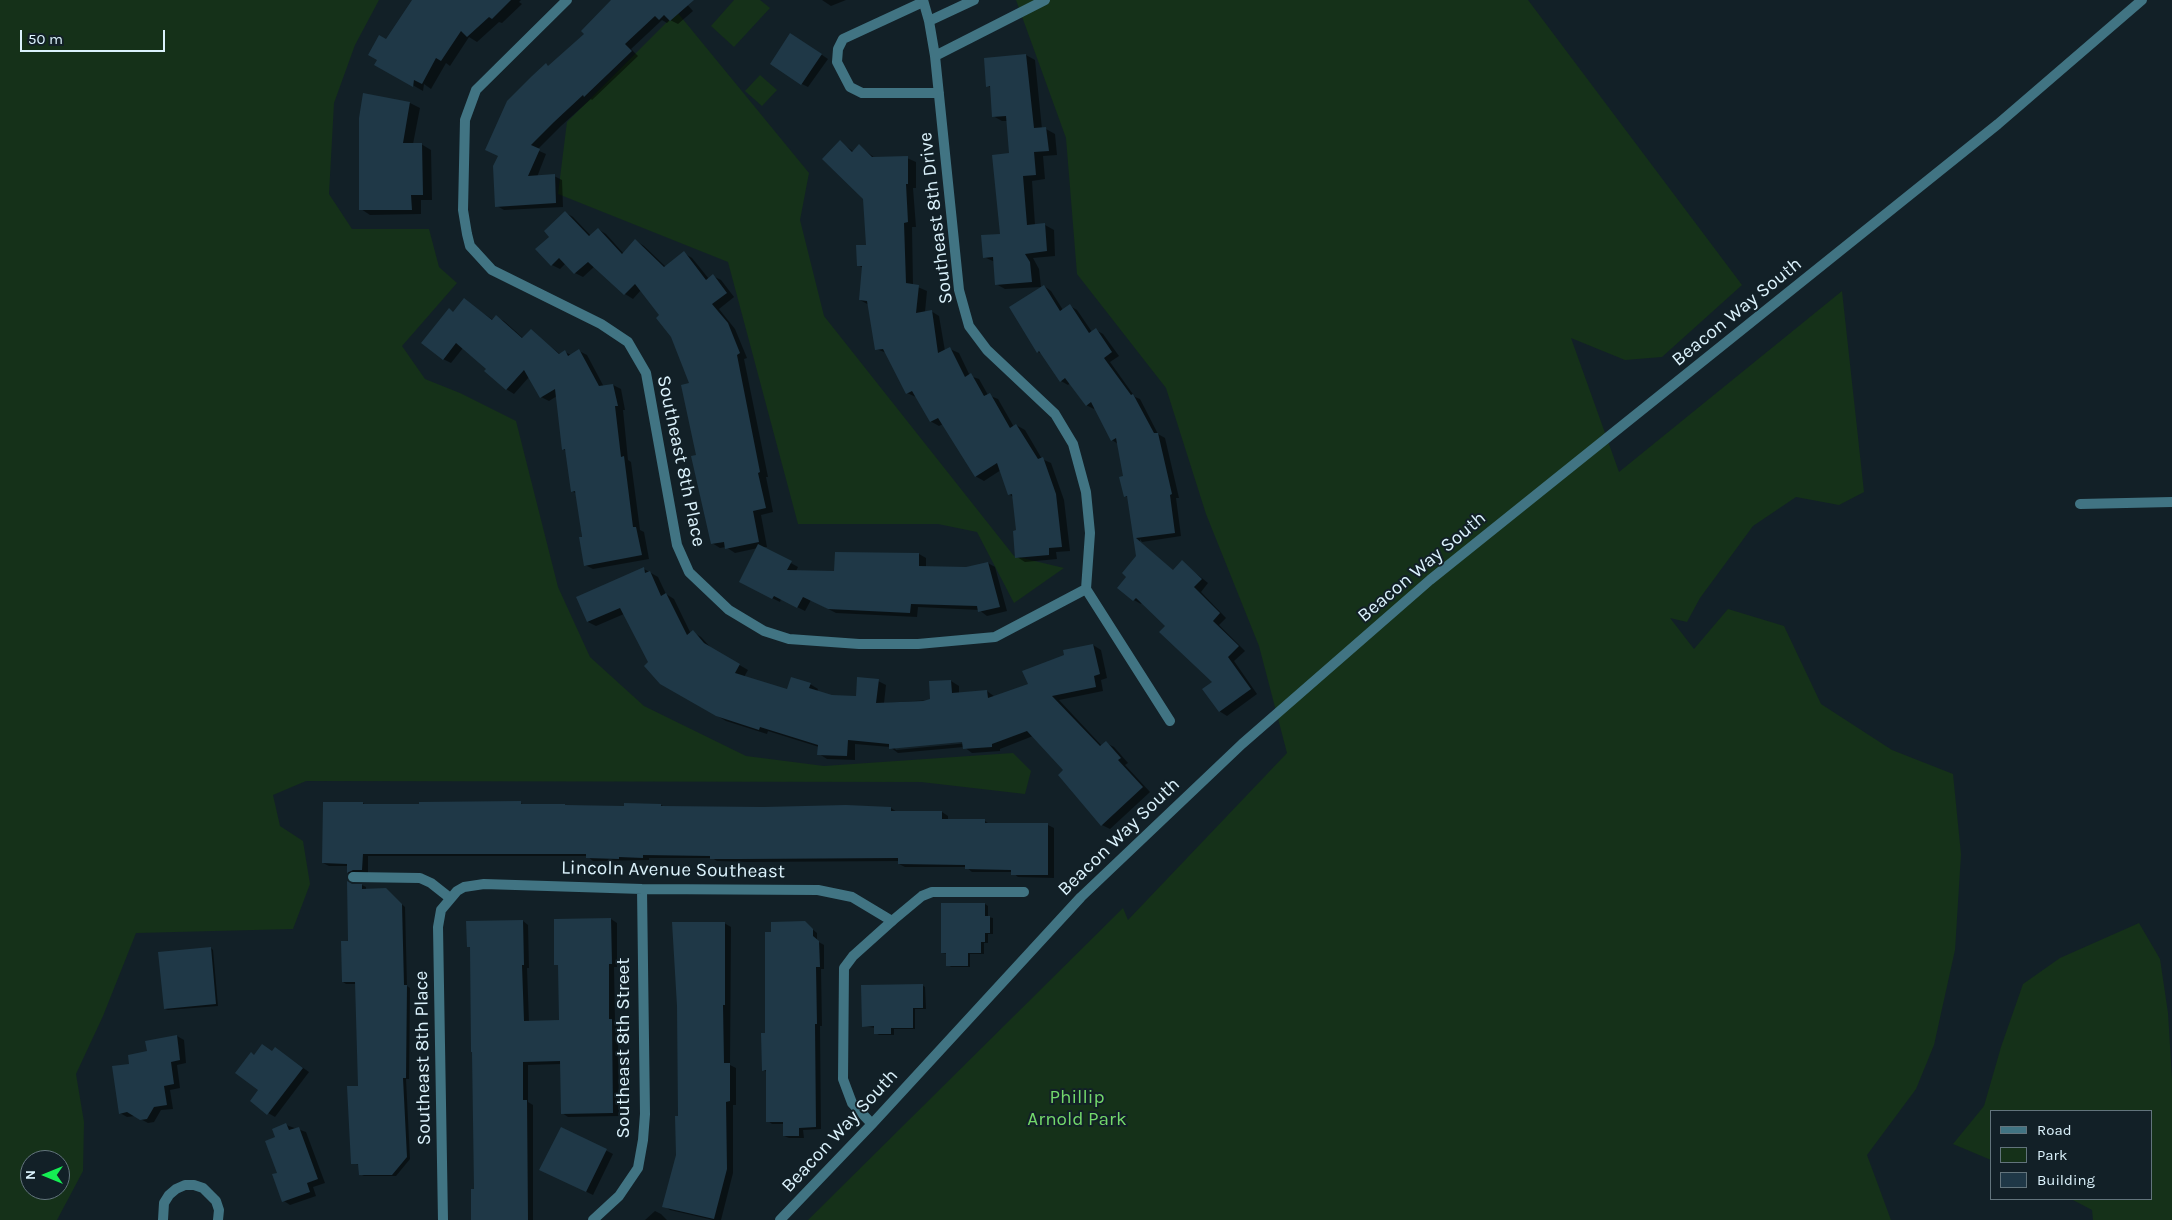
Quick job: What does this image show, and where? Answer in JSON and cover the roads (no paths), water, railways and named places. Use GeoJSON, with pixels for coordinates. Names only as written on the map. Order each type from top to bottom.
{"type":"FeatureCollection","features":[{"type":"Feature","properties":{"kind":"street","name":"Southeast 8th Place"},"geometry":{"type":"LineString","coordinates":[[568,0],[476,90],[465,120],[463,210],[470,246],[492,270],[601,324],[628,342],[646,374],[677,546],[690,572],[729,610],[764,631],[789,639],[859,644],[918,644],[995,637],[1086,590]]}},
{"type":"Feature","properties":{"kind":"street"},"geometry":{"type":"LineString","coordinates":[[929,21],[974,0]]}},
{"type":"Feature","properties":{"kind":"street"},"geometry":{"type":"LineString","coordinates":[[935,56],[1045,0]]}},
{"type":"Feature","properties":{"kind":"street","name":"Beacon Way South"},"geometry":{"type":"LineString","coordinates":[[780,1220],[872,1124],[1081,897],[1242,744],[1430,580],[1998,124],[2142,0]]}},
{"type":"Feature","properties":{"kind":"street","name":"Southeast 8th Drive"},"geometry":{"type":"LineString","coordinates":[[939,93],[862,93],[850,87],[837,62],[838,49],[843,39],[923,1],[929,21],[935,56],[939,93],[960,290],[969,326],[988,350],[1055,414],[1073,444],[1086,492],[1090,534],[1086,590]]}},
{"type":"Feature","properties":{"kind":"street"},"geometry":{"type":"LineString","coordinates":[[2080,504],[2172,502]]}},
{"type":"Feature","properties":{"kind":"street"},"geometry":{"type":"LineString","coordinates":[[1086,590],[1170,721]]}},
{"type":"Feature","properties":{"kind":"street"},"geometry":{"type":"LineString","coordinates":[[353,877],[420,878],[450,898]]}},
{"type":"Feature","properties":{"kind":"street","name":"Lincoln Avenue Southeast"},"geometry":{"type":"LineString","coordinates":[[450,898],[464,886],[484,884],[818,890],[852,898],[892,921]]}},
{"type":"Feature","properties":{"kind":"street","name":"Southeast 8th Street"},"geometry":{"type":"LineString","coordinates":[[593,1220],[619,1196],[638,1168],[643,1140],[645,1114],[642,888]]}},
{"type":"Feature","properties":{"kind":"street"},"geometry":{"type":"LineString","coordinates":[[872,1124],[852,1103],[843,1079],[844,968],[853,956],[922,896],[932,892],[1024,892]]}},
{"type":"Feature","properties":{"kind":"street","name":"Southeast 8th Place"},"geometry":{"type":"LineString","coordinates":[[443,1220],[438,927],[441,910],[450,898]]}},
{"type":"Feature","properties":{"kind":"street"},"geometry":{"type":"LineString","coordinates":[[163,1220],[164,1203],[169,1195],[185,1185],[194,1185],[203,1188],[216,1201],[218,1220]]}},
{"type":"Feature","properties":{"kind":"park label","name":"Phillip Arnold Park"},"geometry":{"type":"Point","coordinates":[1077,1109]}}]}
